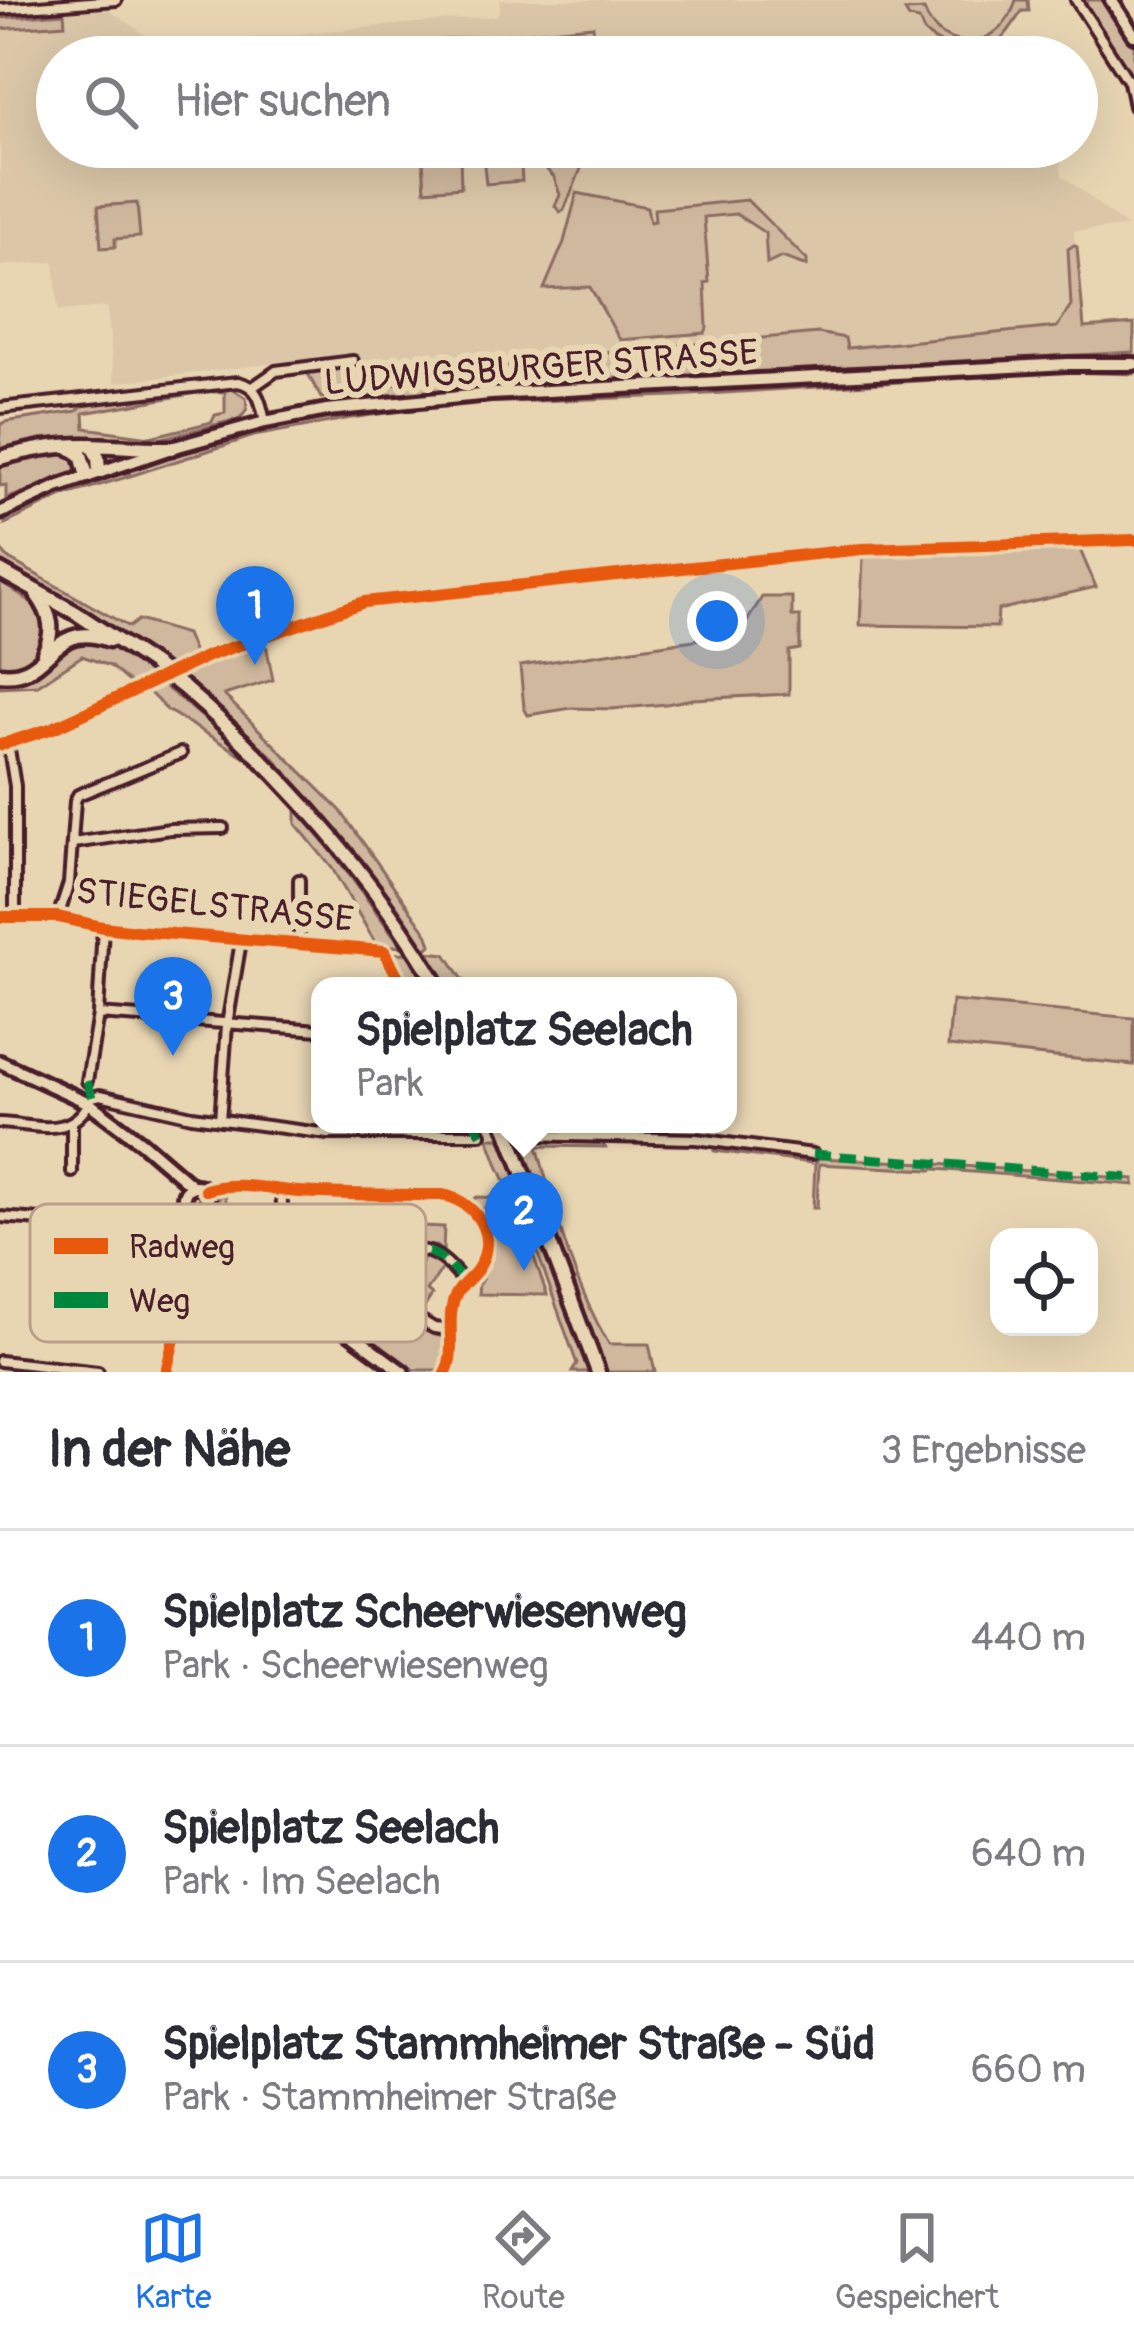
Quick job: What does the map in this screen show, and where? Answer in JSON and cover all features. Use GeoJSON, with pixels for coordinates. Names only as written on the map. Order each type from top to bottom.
{"type":"FeatureCollection","features":[{"type":"Feature","properties":{"kind":"main road"},"geometry":{"type":"LineString","coordinates":[[1112,0],[1134,35]]}},
{"type":"Feature","properties":{"kind":"main road","name":"LUDWIGSBURGER STRASSE"},"geometry":{"type":"LineString","coordinates":[[0,513],[171,448],[265,422],[373,404],[1134,362]]}},
{"type":"Feature","properties":{"kind":"main road"},"geometry":{"type":"LineString","coordinates":[[91,445],[98,457],[93,474]]}},
{"type":"Feature","properties":{"kind":"main road"},"geometry":{"type":"LineString","coordinates":[[68,446],[81,454],[93,474]]}},
{"type":"Feature","properties":{"kind":"main road"},"geometry":{"type":"LineString","coordinates":[[0,458],[48,447],[171,448]]}},
{"type":"Feature","properties":{"kind":"main road"},"geometry":{"type":"LineString","coordinates":[[0,571],[154,665],[260,756],[336,839],[433,977]]}},
{"type":"Feature","properties":{"kind":"main road"},"geometry":{"type":"LineString","coordinates":[[33,589],[51,625],[50,641],[39,663]]}},
{"type":"Feature","properties":{"kind":"main road"},"geometry":{"type":"LineString","coordinates":[[0,674],[23,674],[73,636],[96,635],[127,646]]}},
{"type":"Feature","properties":{"kind":"main road"},"geometry":{"type":"LineString","coordinates":[[0,1063],[89,1103],[129,1132],[176,1174],[191,1202],[209,1199],[206,1190]]}},
{"type":"Feature","properties":{"kind":"main road"},"geometry":{"type":"LineString","coordinates":[[508,1133],[598,1372]]}},
{"type":"Feature","properties":{"kind":"main road"},"geometry":{"type":"LineString","coordinates":[[362,1342],[403,1372]]}},
{"type":"Feature","properties":{"kind":"street"},"geometry":{"type":"LineString","coordinates":[[0,9],[116,0]]}},
{"type":"Feature","properties":{"kind":"street"},"geometry":{"type":"LineString","coordinates":[[1076,0],[1129,82],[1134,106]]}},
{"type":"Feature","properties":{"kind":"street"},"geometry":{"type":"LineString","coordinates":[[253,387],[276,370],[353,361]]}},
{"type":"Feature","properties":{"kind":"street"},"geometry":{"type":"LineString","coordinates":[[0,408],[238,382],[253,387],[265,422]]}},
{"type":"Feature","properties":{"kind":"street"},"geometry":{"type":"LineString","coordinates":[[15,917],[15,786],[4,744],[53,728],[210,656],[358,604],[510,585]]}},
{"type":"Feature","properties":{"kind":"street"},"geometry":{"type":"LineString","coordinates":[[58,917],[69,883],[78,795],[181,753]]}},
{"type":"Feature","properties":{"kind":"street"},"geometry":{"type":"LineString","coordinates":[[73,843],[170,829],[224,828]]}},
{"type":"Feature","properties":{"kind":"street","name":"STIEGELSTRASSE"},"geometry":{"type":"LineString","coordinates":[[298,944],[299,880]]}},
{"type":"Feature","properties":{"kind":"street","name":"STIEGELSTRASSE"},"geometry":{"type":"LineString","coordinates":[[0,917],[58,917],[103,927],[384,951],[398,977]]}},
{"type":"Feature","properties":{"kind":"street"},"geometry":{"type":"LineString","coordinates":[[87,1081],[98,1014],[103,927]]}},
{"type":"Feature","properties":{"kind":"street"},"geometry":{"type":"LineString","coordinates":[[220,1120],[227,1025],[241,941]]}},
{"type":"Feature","properties":{"kind":"street"},"geometry":{"type":"LineString","coordinates":[[98,1014],[311,1030]]}},
{"type":"Feature","properties":{"kind":"street"},"geometry":{"type":"LineString","coordinates":[[0,1124],[67,1126],[84,1113],[92,1097],[100,1095],[164,1111],[311,1132]]}},
{"type":"Feature","properties":{"kind":"street"},"geometry":{"type":"LineString","coordinates":[[72,1124],[72,1172]]}},
{"type":"Feature","properties":{"kind":"street"},"geometry":{"type":"LineString","coordinates":[[320,1133],[480,1133]]}},
{"type":"Feature","properties":{"kind":"street"},"geometry":{"type":"LineString","coordinates":[[528,1135],[696,1139],[813,1154]]}},
{"type":"Feature","properties":{"kind":"street"},"geometry":{"type":"LineString","coordinates":[[206,1190],[222,1186],[460,1199],[480,1220],[486,1247],[478,1269],[453,1300],[446,1372]]}},
{"type":"Feature","properties":{"kind":"street"},"geometry":{"type":"LineString","coordinates":[[281,1190],[282,1204]]}},
{"type":"Feature","properties":{"kind":"street"},"geometry":{"type":"LineString","coordinates":[[187,1204],[191,1202]]}},
{"type":"Feature","properties":{"kind":"street"},"geometry":{"type":"LineString","coordinates":[[0,1217],[30,1219]]}},
{"type":"Feature","properties":{"kind":"street"},"geometry":{"type":"LineString","coordinates":[[426,1251],[440,1255],[465,1283]]}},
{"type":"Feature","properties":{"kind":"street"},"geometry":{"type":"LineString","coordinates":[[426,1324],[452,1330]]}},
{"type":"Feature","properties":{"kind":"street"},"geometry":{"type":"LineString","coordinates":[[0,1361],[18,1367],[98,1372]]}},
{"type":"Feature","properties":{"kind":"shaded area"},"geometry":{"type":"Polygon","coordinates":[[[500,0],[1021,0],[1014,18],[996,36],[273,36],[496,16],[500,0]]]}},
{"type":"Feature","properties":{"kind":"shaded area"},"geometry":{"type":"Polygon","coordinates":[[[1016,0],[1028,0],[1029,11],[1022,11],[1004,36],[989,36],[999,29],[1016,0]]]}},
{"type":"Feature","properties":{"kind":"shaded area"},"geometry":{"type":"Polygon","coordinates":[[[1082,0],[1103,0],[1134,45],[1134,78],[1082,0]]]}},
{"type":"Feature","properties":{"kind":"shaded area"},"geometry":{"type":"Polygon","coordinates":[[[105,7],[147,36],[36,36],[36,168],[1061,168],[1062,175],[1127,227],[1074,231],[1083,346],[356,386],[351,354],[114,383],[107,307],[58,311],[54,262],[0,266],[0,16],[105,7]]]}},
{"type":"Feature","properties":{"kind":"shaded area"},"geometry":{"type":"Polygon","coordinates":[[[924,10],[944,35],[930,36],[905,11],[924,10]]]}},
{"type":"Feature","properties":{"kind":"shaded area"},"geometry":{"type":"Polygon","coordinates":[[[64,13],[65,24],[0,29],[0,18],[64,13]]]}},
{"type":"Feature","properties":{"kind":"shaded area"},"geometry":{"type":"Polygon","coordinates":[[[593,26],[594,36],[486,36],[593,26]]]}},
{"type":"Feature","properties":{"kind":"shaded area"},"geometry":{"type":"Polygon","coordinates":[[[424,168],[460,168],[461,187],[425,190],[424,168]]]}},
{"type":"Feature","properties":{"kind":"shaded area"},"geometry":{"type":"Polygon","coordinates":[[[484,168],[521,168],[522,181],[486,184],[484,168]]]}},
{"type":"Feature","properties":{"kind":"shaded area"},"geometry":{"type":"Polygon","coordinates":[[[581,168],[560,212],[555,206],[560,195],[547,170],[581,168]]]}},
{"type":"Feature","properties":{"kind":"shaded area"},"geometry":{"type":"Polygon","coordinates":[[[577,193],[647,207],[650,222],[655,221],[654,209],[747,200],[807,260],[807,266],[782,257],[767,264],[765,233],[736,214],[704,217],[709,282],[705,283],[705,333],[620,340],[590,287],[544,289],[564,242],[577,193]]]}},
{"type":"Feature","properties":{"kind":"shaded area"},"geometry":{"type":"Polygon","coordinates":[[[137,203],[140,237],[115,239],[115,247],[101,248],[98,206],[137,203]]]}},
{"type":"Feature","properties":{"kind":"shaded area"},"geometry":{"type":"Polygon","coordinates":[[[1074,245],[1084,328],[1134,324],[1134,352],[369,397],[321,398],[306,370],[349,366],[354,387],[491,378],[518,360],[818,333],[845,338],[847,348],[1057,327],[1071,306],[1068,249],[1074,245]]]}},
{"type":"Feature","properties":{"kind":"shaded area"},"geometry":{"type":"Polygon","coordinates":[[[1134,367],[1134,374],[1062,372],[674,396],[450,404],[254,436],[130,476],[128,469],[289,422],[432,401],[1134,367]]]}},
{"type":"Feature","properties":{"kind":"shaded area"},"geometry":{"type":"Polygon","coordinates":[[[232,389],[246,398],[246,410],[238,419],[148,442],[81,436],[39,439],[0,449],[0,425],[5,422],[77,411],[82,406],[202,392],[84,413],[85,428],[150,437],[212,422],[215,415],[225,413],[225,392],[212,392],[232,389]]]}},
{"type":"Feature","properties":{"kind":"shaded area"},"geometry":{"type":"Polygon","coordinates":[[[74,451],[80,468],[6,499],[6,485],[0,486],[0,463],[74,451]]]}},
{"type":"Feature","properties":{"kind":"shaded area"},"geometry":{"type":"Polygon","coordinates":[[[125,471],[127,477],[63,496],[5,524],[6,515],[60,490],[125,471]]]}},
{"type":"Feature","properties":{"kind":"shaded area"},"geometry":{"type":"Polygon","coordinates":[[[1078,545],[1096,587],[998,610],[997,627],[860,625],[865,554],[1078,545]]]}},
{"type":"Feature","properties":{"kind":"shaded area"},"geometry":{"type":"Polygon","coordinates":[[[0,549],[9,559],[129,627],[138,620],[186,634],[196,659],[171,669],[105,622],[0,560],[0,549]]]}},
{"type":"Feature","properties":{"kind":"shaded area"},"geometry":{"type":"Polygon","coordinates":[[[0,581],[31,603],[43,619],[36,660],[17,670],[0,669],[0,581]]]}},
{"type":"Feature","properties":{"kind":"shaded area"},"geometry":{"type":"Polygon","coordinates":[[[762,597],[792,597],[792,616],[800,616],[800,649],[789,651],[789,694],[528,715],[524,708],[520,666],[740,633],[762,597]]]}},
{"type":"Feature","properties":{"kind":"shaded area"},"geometry":{"type":"Polygon","coordinates":[[[86,639],[108,645],[154,675],[133,686],[110,666],[82,656],[38,685],[0,687],[0,680],[23,679],[58,650],[86,639]]]}},
{"type":"Feature","properties":{"kind":"shaded area"},"geometry":{"type":"Polygon","coordinates":[[[265,639],[273,680],[224,695],[340,810],[428,935],[428,948],[420,945],[364,867],[274,758],[187,681],[183,671],[265,639]]]}},
{"type":"Feature","properties":{"kind":"shaded area"},"geometry":{"type":"Polygon","coordinates":[[[158,681],[250,760],[167,710],[144,687],[158,681]]]}},
{"type":"Feature","properties":{"kind":"shaded area"},"geometry":{"type":"Polygon","coordinates":[[[293,798],[402,947],[376,944],[332,868],[296,824],[296,809],[289,799],[293,798]]]}},
{"type":"Feature","properties":{"kind":"shaded area"},"geometry":{"type":"Polygon","coordinates":[[[426,952],[446,954],[461,977],[439,977],[426,952]]]}},
{"type":"Feature","properties":{"kind":"shaded area"},"geometry":{"type":"Polygon","coordinates":[[[392,954],[410,954],[426,977],[404,977],[392,954]]]}},
{"type":"Feature","properties":{"kind":"shaded area"},"geometry":{"type":"Polygon","coordinates":[[[952,1001],[1134,1018],[1134,1065],[948,1046],[952,1001]]]}},
{"type":"Feature","properties":{"kind":"shaded area"},"geometry":{"type":"Polygon","coordinates":[[[488,1138],[502,1138],[509,1152],[593,1372],[572,1372],[577,1364],[535,1246],[488,1138]]]}},
{"type":"Feature","properties":{"kind":"shaded area"},"geometry":{"type":"Polygon","coordinates":[[[599,1138],[605,1147],[537,1146],[566,1248],[596,1321],[609,1344],[649,1344],[655,1372],[602,1372],[518,1139],[599,1138]]]}},
{"type":"Feature","properties":{"kind":"shaded area"},"geometry":{"type":"Polygon","coordinates":[[[714,1144],[807,1156],[811,1163],[714,1151],[714,1144]]]}},
{"type":"Feature","properties":{"kind":"shaded area"},"geometry":{"type":"Polygon","coordinates":[[[819,1158],[927,1163],[931,1170],[819,1164],[817,1208],[813,1208],[819,1158]]]}},
{"type":"Feature","properties":{"kind":"shaded area"},"geometry":{"type":"Polygon","coordinates":[[[937,1164],[1134,1179],[1134,1185],[934,1169],[937,1164]]]}},
{"type":"Feature","properties":{"kind":"shaded area"},"geometry":{"type":"Polygon","coordinates":[[[477,1197],[508,1198],[547,1295],[478,1294],[489,1235],[495,1233],[484,1208],[479,1211],[473,1204],[477,1197]]]}},
{"type":"Feature","properties":{"kind":"shaded area"},"geometry":{"type":"Polygon","coordinates":[[[349,1199],[371,1200],[371,1204],[349,1204],[349,1199]]]}},
{"type":"Feature","properties":{"kind":"shaded area"},"geometry":{"type":"Polygon","coordinates":[[[426,1226],[444,1227],[443,1252],[426,1246],[426,1226]]]}},
{"type":"Feature","properties":{"kind":"shaded area"},"geometry":{"type":"Polygon","coordinates":[[[426,1256],[445,1264],[427,1291],[432,1295],[426,1305],[426,1256]]]}},
{"type":"Feature","properties":{"kind":"shaded area"},"geometry":{"type":"Polygon","coordinates":[[[426,1331],[443,1337],[447,1354],[440,1370],[414,1370],[374,1342],[426,1342],[426,1331]]]}},
{"type":"Feature","properties":{"kind":"marked path"},"geometry":{"type":"LineString","coordinates":[[87,1081],[92,1097]]}},
{"type":"Feature","properties":{"kind":"marked path"},"geometry":{"type":"LineString","coordinates":[[813,1154],[1134,1178]]}},
{"type":"Feature","properties":{"kind":"marked path"},"geometry":{"type":"LineString","coordinates":[[426,1252],[445,1262],[465,1283]]}},
{"type":"Feature","properties":{"kind":"cycle path"},"geometry":{"type":"LineString","coordinates":[[0,745],[53,728],[210,655],[364,602],[862,549],[1134,540]]}},
{"type":"Feature","properties":{"kind":"cycle path"},"geometry":{"type":"LineString","coordinates":[[0,917],[58,917],[137,931],[384,951],[398,977]]}},
{"type":"Feature","properties":{"kind":"cycle path"},"geometry":{"type":"LineString","coordinates":[[206,1190],[240,1186],[442,1195],[465,1204],[480,1222],[486,1244],[479,1267],[460,1288],[452,1306],[446,1372]]}},
{"type":"Feature","properties":{"kind":"cycle path"},"geometry":{"type":"LineString","coordinates":[[166,1372],[173,1342]]}},
{"type":"Feature","properties":{"kind":"place","name":"Spielplatz Scheerwiesenweg"},"geometry":{"type":"Point","coordinates":[255,665]}},
{"type":"Feature","properties":{"kind":"place","name":"Spielplatz Stammheimer Straße - Süd"},"geometry":{"type":"Point","coordinates":[173,1056]}},
{"type":"Feature","properties":{"kind":"place","name":"Spielplatz Seelach"},"geometry":{"type":"Point","coordinates":[524,1271]}}]}
